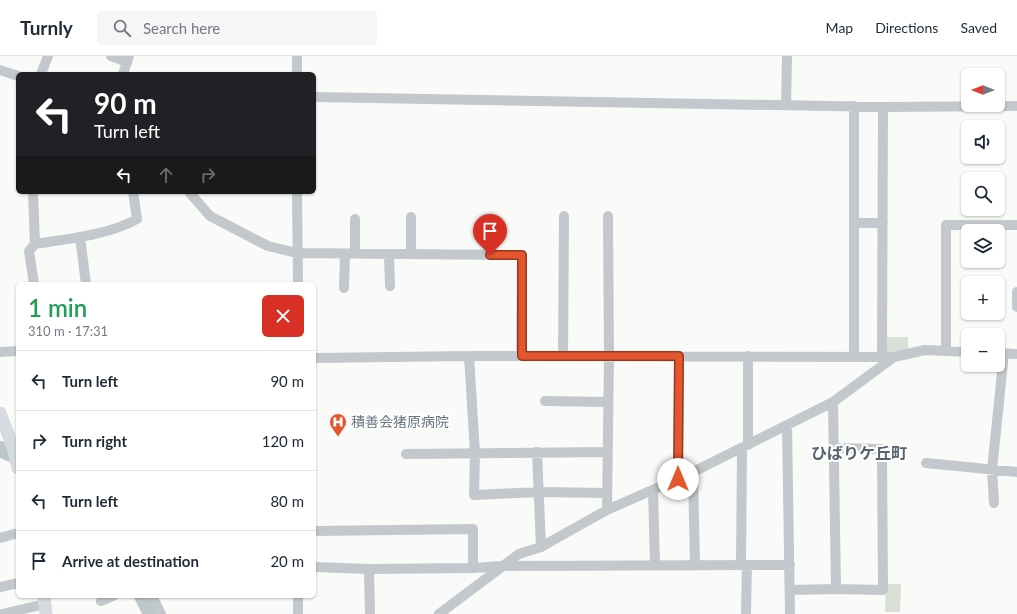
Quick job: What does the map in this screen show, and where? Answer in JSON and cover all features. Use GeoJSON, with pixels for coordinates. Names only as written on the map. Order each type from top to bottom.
{"type":"FeatureCollection","features":[{"type":"Feature","properties":{"kind":"main road"},"geometry":{"type":"LineString","coordinates":[[0,413],[13,447],[16,460]]}},
{"type":"Feature","properties":{"kind":"street"},"geometry":{"type":"LineString","coordinates":[[42,72],[48,56]]}},
{"type":"Feature","properties":{"kind":"street"},"geometry":{"type":"LineString","coordinates":[[111,56],[128,59],[123,72]]}},
{"type":"Feature","properties":{"kind":"street"},"geometry":{"type":"LineString","coordinates":[[297,56],[297,72]]}},
{"type":"Feature","properties":{"kind":"street"},"geometry":{"type":"LineString","coordinates":[[786,105],[787,56]]}},
{"type":"Feature","properties":{"kind":"street"},"geometry":{"type":"LineString","coordinates":[[0,70],[16,75]]}},
{"type":"Feature","properties":{"kind":"street"},"geometry":{"type":"LineString","coordinates":[[316,97],[883,107],[1017,106]]}},
{"type":"Feature","properties":{"kind":"street"},"geometry":{"type":"LineString","coordinates":[[854,106],[854,357]]}},
{"type":"Feature","properties":{"kind":"street"},"geometry":{"type":"LineString","coordinates":[[882,357],[883,107]]}},
{"type":"Feature","properties":{"kind":"street"},"geometry":{"type":"LineString","coordinates":[[33,194],[35,244]]}},
{"type":"Feature","properties":{"kind":"street"},"geometry":{"type":"LineString","coordinates":[[34,282],[29,251],[35,244],[80,237],[125,226],[137,219],[133,194]]}},
{"type":"Feature","properties":{"kind":"street"},"geometry":{"type":"LineString","coordinates":[[191,194],[210,216],[268,246],[297,253],[522,255],[522,356]]}},
{"type":"Feature","properties":{"kind":"street"},"geometry":{"type":"LineString","coordinates":[[297,194],[298,282]]}},
{"type":"Feature","properties":{"kind":"street"},"geometry":{"type":"LineString","coordinates":[[562,356],[564,216]]}},
{"type":"Feature","properties":{"kind":"street"},"geometry":{"type":"LineString","coordinates":[[607,510],[609,356],[608,216]]}},
{"type":"Feature","properties":{"kind":"street"},"geometry":{"type":"LineString","coordinates":[[411,217],[411,254]]}},
{"type":"Feature","properties":{"kind":"street"},"geometry":{"type":"LineString","coordinates":[[356,219],[356,254]]}},
{"type":"Feature","properties":{"kind":"street"},"geometry":{"type":"LineString","coordinates":[[854,223],[883,223]]}},
{"type":"Feature","properties":{"kind":"street"},"geometry":{"type":"LineString","coordinates":[[946,351],[946,225],[1017,225]]}},
{"type":"Feature","properties":{"kind":"street"},"geometry":{"type":"LineString","coordinates":[[80,237],[86,282]]}},
{"type":"Feature","properties":{"kind":"street"},"geometry":{"type":"LineString","coordinates":[[344,288],[345,254]]}},
{"type":"Feature","properties":{"kind":"street"},"geometry":{"type":"LineString","coordinates":[[389,254],[390,286]]}},
{"type":"Feature","properties":{"kind":"street"},"geometry":{"type":"LineString","coordinates":[[1017,292],[1017,307]]}},
{"type":"Feature","properties":{"kind":"street"},"geometry":{"type":"LineString","coordinates":[[316,358],[469,356],[894,357],[925,350],[961,352]]}},
{"type":"Feature","properties":{"kind":"street"},"geometry":{"type":"LineString","coordinates":[[0,352],[16,351]]}},
{"type":"Feature","properties":{"kind":"street"},"geometry":{"type":"LineString","coordinates":[[1005,353],[1017,354]]}},
{"type":"Feature","properties":{"kind":"street"},"geometry":{"type":"LineString","coordinates":[[469,356],[475,453],[474,495],[539,492],[607,493]]}},
{"type":"Feature","properties":{"kind":"street"},"geometry":{"type":"LineString","coordinates":[[678,479],[679,356]]}},
{"type":"Feature","properties":{"kind":"street"},"geometry":{"type":"LineString","coordinates":[[746,614],[744,565],[745,447],[748,356]]}},
{"type":"Feature","properties":{"kind":"street"},"geometry":{"type":"LineString","coordinates":[[439,614],[519,554],[541,547],[607,510],[693,472],[833,402],[894,357]]}},
{"type":"Feature","properties":{"kind":"street"},"geometry":{"type":"LineString","coordinates":[[994,502],[992,470],[1000,372]]}},
{"type":"Feature","properties":{"kind":"street"},"geometry":{"type":"LineString","coordinates":[[545,400],[608,402]]}},
{"type":"Feature","properties":{"kind":"street"},"geometry":{"type":"LineString","coordinates":[[833,402],[836,589]]}},
{"type":"Feature","properties":{"kind":"street"},"geometry":{"type":"LineString","coordinates":[[787,426],[790,614]]}},
{"type":"Feature","properties":{"kind":"street"},"geometry":{"type":"LineString","coordinates":[[790,590],[883,590],[882,449],[833,448]]}},
{"type":"Feature","properties":{"kind":"street"},"geometry":{"type":"LineString","coordinates":[[537,452],[541,547]]}},
{"type":"Feature","properties":{"kind":"street"},"geometry":{"type":"LineString","coordinates":[[406,454],[607,452]]}},
{"type":"Feature","properties":{"kind":"street"},"geometry":{"type":"LineString","coordinates":[[926,463],[1017,472]]}},
{"type":"Feature","properties":{"kind":"street"},"geometry":{"type":"LineString","coordinates":[[693,472],[695,565]]}},
{"type":"Feature","properties":{"kind":"street"},"geometry":{"type":"LineString","coordinates":[[653,490],[655,565]]}},
{"type":"Feature","properties":{"kind":"street"},"geometry":{"type":"LineString","coordinates":[[316,531],[473,529],[473,568]]}},
{"type":"Feature","properties":{"kind":"street"},"geometry":{"type":"LineString","coordinates":[[0,538],[16,534]]}},
{"type":"Feature","properties":{"kind":"street"},"geometry":{"type":"LineString","coordinates":[[316,567],[370,569],[473,568],[502,566],[790,564]]}},
{"type":"Feature","properties":{"kind":"street"},"geometry":{"type":"LineString","coordinates":[[370,569],[370,614]]}},
{"type":"Feature","properties":{"kind":"street"},"geometry":{"type":"LineString","coordinates":[[0,587],[16,583]]}},
{"type":"Feature","properties":{"kind":"street"},"geometry":{"type":"LineString","coordinates":[[101,601],[108,598]]}},
{"type":"Feature","properties":{"kind":"street"},"geometry":{"type":"LineString","coordinates":[[153,598],[162,614]]}},
{"type":"Feature","properties":{"kind":"street"},"geometry":{"type":"LineString","coordinates":[[298,598],[298,614]]}},
{"type":"Feature","properties":{"kind":"street"},"geometry":{"type":"LineString","coordinates":[[2,614],[45,605]]}},
{"type":"Feature","properties":{"kind":"shaded area"},"geometry":{"type":"Polygon","coordinates":[[[887,337],[908,337],[908,350],[895,354],[887,352],[887,337]]]}},
{"type":"Feature","properties":{"kind":"shaded area"},"geometry":{"type":"Polygon","coordinates":[[[886,584],[901,584],[900,612],[885,612],[886,584]]]}},
{"type":"Feature","properties":{"kind":"waterway"},"geometry":{"type":"LineString","coordinates":[[0,449],[16,456]]}},
{"type":"Feature","properties":{"kind":"waterway"},"geometry":{"type":"LineString","coordinates":[[143,598],[151,614]]}},
{"type":"Feature","properties":{"kind":"place","name":"積善会猪原病院"},"geometry":{"type":"Point","coordinates":[338,437]}},
{"type":"Feature","properties":{"kind":"district","name":"ひばりケ丘町"},"geometry":{"type":"Point","coordinates":[859,453]}},
{"type":"Feature","properties":{"kind":"route"},"geometry":{"type":"LineString","coordinates":[[490,255],[522,255],[522,356],[679,356],[678,479]]}}]}
